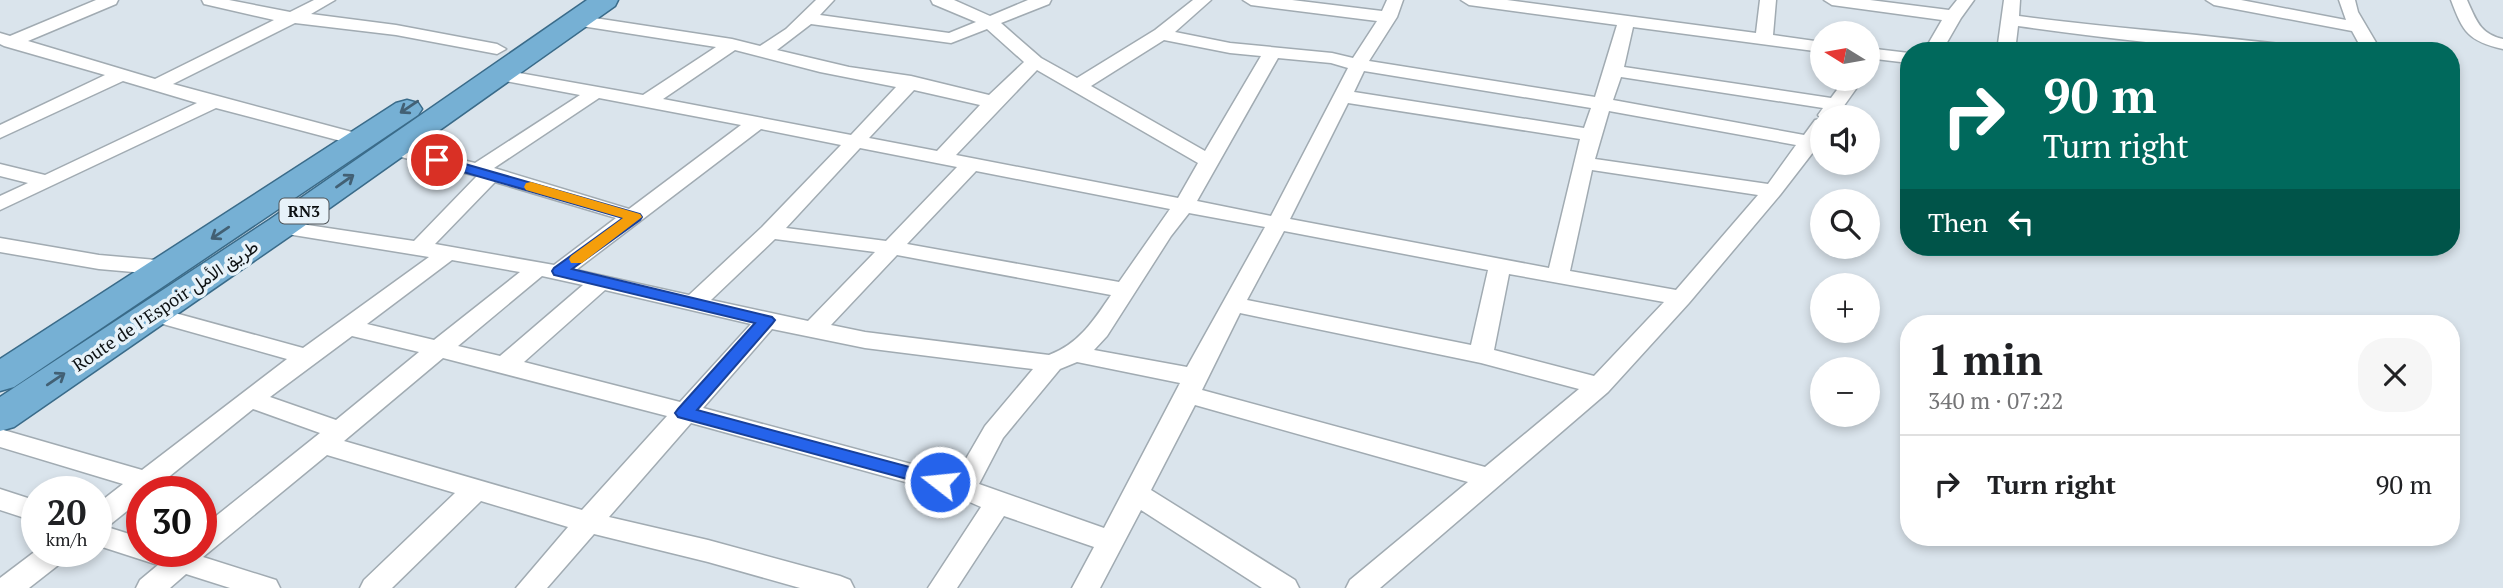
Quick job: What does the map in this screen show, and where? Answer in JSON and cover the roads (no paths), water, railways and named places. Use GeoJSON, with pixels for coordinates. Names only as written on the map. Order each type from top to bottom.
{"type":"FeatureCollection","features":[{"type":"Feature","properties":{"kind":"highway","name":"Route de l’Espoir طريق الأمل"},"geometry":{"type":"LineString","coordinates":[[0,417],[392,149],[497,62],[571,10],[605,0]]}},
{"type":"Feature","properties":{"kind":"highway","name":"Route de l’Espoir طريق الأمل"},"geometry":{"type":"LineString","coordinates":[[0,379],[360,140],[497,62]]}},
{"type":"Feature","properties":{"kind":"street"},"geometry":{"type":"LineString","coordinates":[[4,41],[110,0]]}},
{"type":"Feature","properties":{"kind":"street"},"geometry":{"type":"LineString","coordinates":[[210,0],[259,13],[396,30],[595,93],[759,121],[1183,206],[1681,298]]}},
{"type":"Feature","properties":{"kind":"street"},"geometry":{"type":"LineString","coordinates":[[159,85],[327,0]]}},
{"type":"Feature","properties":{"kind":"street"},"geometry":{"type":"LineString","coordinates":[[763,52],[785,38],[825,0]]}},
{"type":"Feature","properties":{"kind":"street"},"geometry":{"type":"LineString","coordinates":[[939,0],[989,22],[1035,62],[1209,161]]}},
{"type":"Feature","properties":{"kind":"street"},"geometry":{"type":"LineString","coordinates":[[806,18],[942,38],[960,36],[1043,0]]}},
{"type":"Feature","properties":{"kind":"street"},"geometry":{"type":"LineString","coordinates":[[1079,86],[1161,34],[1203,0]]}},
{"type":"Feature","properties":{"kind":"street"},"geometry":{"type":"LineString","coordinates":[[1251,0],[1388,17]]}},
{"type":"Feature","properties":{"kind":"street"},"geometry":{"type":"LineString","coordinates":[[1086,588],[1358,65],[1388,17],[1395,0]]}},
{"type":"Feature","properties":{"kind":"street"},"geometry":{"type":"LineString","coordinates":[[1469,0],[1538,5],[1626,22],[1810,46]]}},
{"type":"Feature","properties":{"kind":"street"},"geometry":{"type":"LineString","coordinates":[[1764,40],[1768,0]]}},
{"type":"Feature","properties":{"kind":"street"},"geometry":{"type":"LineString","coordinates":[[1832,0],[1953,16]]}},
{"type":"Feature","properties":{"kind":"street"},"geometry":{"type":"LineString","coordinates":[[1939,42],[1953,16],[1966,0]]}},
{"type":"Feature","properties":{"kind":"street"},"geometry":{"type":"LineString","coordinates":[[2007,42],[2012,0]]}},
{"type":"Feature","properties":{"kind":"street"},"geometry":{"type":"LineString","coordinates":[[2214,0],[2358,27]]}},
{"type":"Feature","properties":{"kind":"street"},"geometry":{"type":"LineString","coordinates":[[2347,0],[2367,42]]}},
{"type":"Feature","properties":{"kind":"street"},"geometry":{"type":"LineString","coordinates":[[2459,0],[2473,34],[2480,39],[2503,44]]}},
{"type":"Feature","properties":{"kind":"street"},"geometry":{"type":"LineString","coordinates":[[571,10],[732,44],[798,62],[911,82],[993,102]]}},
{"type":"Feature","properties":{"kind":"street"},"geometry":{"type":"LineString","coordinates":[[2011,20],[2101,32],[2223,42]]}},
{"type":"Feature","properties":{"kind":"street"},"geometry":{"type":"LineString","coordinates":[[1558,276],[1591,135],[1614,71],[1626,22]]}},
{"type":"Feature","properties":{"kind":"street"},"geometry":{"type":"LineString","coordinates":[[1161,34],[1272,53],[1332,58],[1358,65],[1602,104],[1810,121]]}},
{"type":"Feature","properties":{"kind":"street"},"geometry":{"type":"LineString","coordinates":[[4,41],[124,73],[214,102],[360,140]]}},
{"type":"Feature","properties":{"kind":"street"},"geometry":{"type":"LineString","coordinates":[[647,101],[732,44]]}},
{"type":"Feature","properties":{"kind":"street"},"geometry":{"type":"LineString","coordinates":[[281,227],[549,270],[865,340],[1051,363],[1075,354],[1099,331],[1183,206],[1272,53]]}},
{"type":"Feature","properties":{"kind":"street"},"geometry":{"type":"LineString","coordinates":[[1880,57],[1900,58]]}},
{"type":"Feature","properties":{"kind":"street"},"geometry":{"type":"LineString","coordinates":[[942,158],[993,102],[1035,62]]}},
{"type":"Feature","properties":{"kind":"street"},"geometry":{"type":"LineString","coordinates":[[1614,71],[1810,119]]}},
{"type":"Feature","properties":{"kind":"street"},"geometry":{"type":"LineString","coordinates":[[0,132],[124,73]]}},
{"type":"Feature","properties":{"kind":"street"},"geometry":{"type":"LineString","coordinates":[[693,304],[771,232],[911,82]]}},
{"type":"Feature","properties":{"kind":"street"},"geometry":{"type":"LineString","coordinates":[[418,250],[484,172],[595,93]]}},
{"type":"Feature","properties":{"kind":"street"},"geometry":{"type":"LineString","coordinates":[[1342,96],[1591,135]]}},
{"type":"Feature","properties":{"kind":"street"},"geometry":{"type":"LineString","coordinates":[[0,204],[214,102]]}},
{"type":"Feature","properties":{"kind":"street"},"geometry":{"type":"LineString","coordinates":[[217,531],[440,349],[549,270],[635,217],[759,121]]}},
{"type":"Feature","properties":{"kind":"street"},"geometry":{"type":"LineString","coordinates":[[1360,588],[1599,386],[1681,298],[1773,191],[1810,140]]}},
{"type":"Feature","properties":{"kind":"street"},"geometry":{"type":"LineString","coordinates":[[392,149],[484,172],[635,217]]}},
{"type":"Feature","properties":{"kind":"street"},"geometry":{"type":"LineString","coordinates":[[1584,163],[1773,191]]}},
{"type":"Feature","properties":{"kind":"street"},"geometry":{"type":"LineString","coordinates":[[813,330],[971,164]]}},
{"type":"Feature","properties":{"kind":"street"},"geometry":{"type":"LineString","coordinates":[[0,170],[46,181]]}},
{"type":"Feature","properties":{"kind":"street"},"geometry":{"type":"LineString","coordinates":[[771,232],[892,248],[1125,290]]}},
{"type":"Feature","properties":{"kind":"street"},"geometry":{"type":"LineString","coordinates":[[0,245],[99,262],[168,268]]}},
{"type":"Feature","properties":{"kind":"street"},"geometry":{"type":"LineString","coordinates":[[152,476],[307,356],[448,253]]}},
{"type":"Feature","properties":{"kind":"street"},"geometry":{"type":"LineString","coordinates":[[1482,355],[1500,266]]}},
{"type":"Feature","properties":{"kind":"street"},"geometry":{"type":"LineString","coordinates":[[505,365],[601,282]]}},
{"type":"Feature","properties":{"kind":"street"},"geometry":{"type":"LineString","coordinates":[[1235,305],[1482,355],[1599,386]]}},
{"type":"Feature","properties":{"kind":"street"},"geometry":{"type":"LineString","coordinates":[[153,314],[307,356]]}},
{"type":"Feature","properties":{"kind":"street"},"geometry":{"type":"LineString","coordinates":[[530,588],[767,320]]}},
{"type":"Feature","properties":{"kind":"street"},"geometry":{"type":"LineString","coordinates":[[347,327],[505,365],[964,488],[1111,542]]}},
{"type":"Feature","properties":{"kind":"street"},"geometry":{"type":"LineString","coordinates":[[1075,354],[1191,386],[1488,478]]}},
{"type":"Feature","properties":{"kind":"street"},"geometry":{"type":"LineString","coordinates":[[964,488],[976,460],[994,432],[1051,363]]}},
{"type":"Feature","properties":{"kind":"street"},"geometry":{"type":"LineString","coordinates":[[250,399],[331,437],[475,490],[586,522],[708,551],[840,588]]}},
{"type":"Feature","properties":{"kind":"street"},"geometry":{"type":"LineString","coordinates":[[0,438],[129,476]]}},
{"type":"Feature","properties":{"kind":"street"},"geometry":{"type":"LineString","coordinates":[[374,588],[475,490]]}},
{"type":"Feature","properties":{"kind":"street"},"geometry":{"type":"LineString","coordinates":[[1136,493],[1285,588]]}},
{"type":"Feature","properties":{"kind":"street"},"geometry":{"type":"LineString","coordinates":[[112,508],[126,497]]}},
{"type":"Feature","properties":{"kind":"street"},"geometry":{"type":"LineString","coordinates":[[0,499],[21,507]]}},
{"type":"Feature","properties":{"kind":"street"},"geometry":{"type":"LineString","coordinates":[[942,588],[998,502]]}},
{"type":"Feature","properties":{"kind":"street"},"geometry":{"type":"LineString","coordinates":[[217,564],[266,588]]}},
{"type":"Feature","properties":{"kind":"street"},"geometry":{"type":"LineString","coordinates":[[8,588],[35,567]]}},
{"type":"Feature","properties":{"kind":"street"},"geometry":{"type":"LineString","coordinates":[[150,588],[174,567]]}}]}
